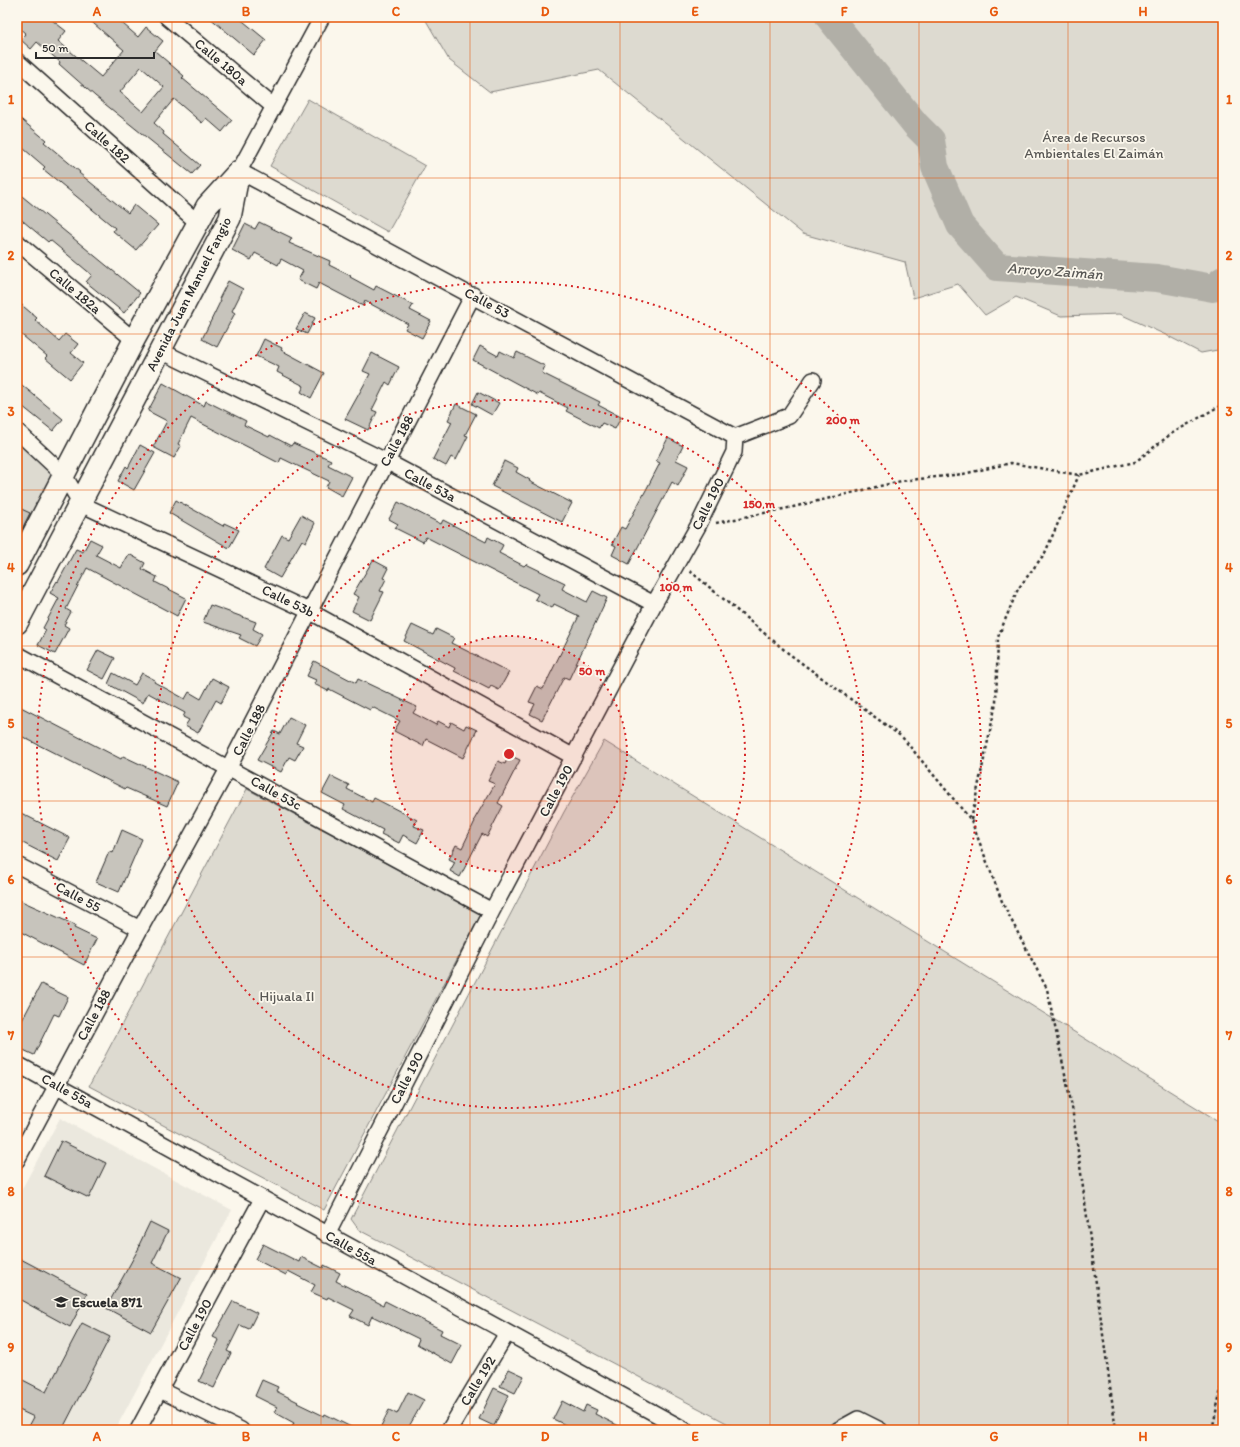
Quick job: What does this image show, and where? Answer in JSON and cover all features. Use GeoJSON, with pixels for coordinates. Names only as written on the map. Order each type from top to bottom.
{"type":"FeatureCollection","features":[{"type":"Feature","properties":{"kind":"main road","name":"Avenida Juan Manuel Fangio"},"geometry":{"type":"LineString","coordinates":[[17,565],[134,340],[207,206],[239,171]]}},
{"type":"Feature","properties":{"kind":"main road","name":"Avenida Juan Manuel Fangio"},"geometry":{"type":"LineString","coordinates":[[17,623],[81,504],[230,218],[239,171]]}},
{"type":"Feature","properties":{"kind":"street","name":"Calle 180a"},"geometry":{"type":"LineString","coordinates":[[167,17],[274,107]]}},
{"type":"Feature","properties":{"kind":"street"},"geometry":{"type":"LineString","coordinates":[[239,171],[322,17]]}},
{"type":"Feature","properties":{"kind":"street","name":"Calle 182"},"geometry":{"type":"LineString","coordinates":[[17,62],[198,223]]}},
{"type":"Feature","properties":{"kind":"street","name":"Calle 53"},"geometry":{"type":"LineString","coordinates":[[239,171],[473,295],[734,437]]}},
{"type":"Feature","properties":{"kind":"street","name":"Calle 182a"},"geometry":{"type":"LineString","coordinates":[[17,242],[134,340]]}},
{"type":"Feature","properties":{"kind":"street","name":"Calle 188"},"geometry":{"type":"LineString","coordinates":[[17,1160],[140,929],[229,767],[473,295]]}},
{"type":"Feature","properties":{"kind":"street","name":"Calle 53a"},"geometry":{"type":"LineString","coordinates":[[161,351],[386,461],[654,604]]}},
{"type":"Feature","properties":{"kind":"street"},"geometry":{"type":"LineString","coordinates":[[734,437],[789,416],[813,380]]}},
{"type":"Feature","properties":{"kind":"street"},"geometry":{"type":"LineString","coordinates":[[17,431],[64,475],[81,504]]}},
{"type":"Feature","properties":{"kind":"street","name":"Calle 190"},"geometry":{"type":"LineString","coordinates":[[327,1235],[492,911],[654,604],[698,526],[734,452],[734,437]]}},
{"type":"Feature","properties":{"kind":"street","name":"Calle 53b"},"geometry":{"type":"LineString","coordinates":[[81,504],[309,611],[574,757]]}},
{"type":"Feature","properties":{"kind":"street","name":"Calle 53c"},"geometry":{"type":"LineString","coordinates":[[17,654],[229,767],[492,911]]}},
{"type":"Feature","properties":{"kind":"street","name":"Calle 55"},"geometry":{"type":"LineString","coordinates":[[17,865],[140,929]]}},
{"type":"Feature","properties":{"kind":"street","name":"Calle 55a"},"geometry":{"type":"LineString","coordinates":[[17,1064],[685,1430]]}},
{"type":"Feature","properties":{"kind":"street","name":"Calle 190"},"geometry":{"type":"LineString","coordinates":[[138,1430],[262,1199]]}},
{"type":"Feature","properties":{"kind":"street","name":"Calle 192"},"geometry":{"type":"LineString","coordinates":[[449,1430],[507,1333]]}},
{"type":"Feature","properties":{"kind":"street"},"geometry":{"type":"LineString","coordinates":[[160,1390],[241,1430]]}},
{"type":"Feature","properties":{"kind":"street"},"geometry":{"type":"LineString","coordinates":[[838,1430],[858,1419],[880,1430]]}},
{"type":"Feature","properties":{"kind":"path"},"geometry":{"type":"LineString","coordinates":[[698,526],[792,507],[901,481],[963,474],[1011,463],[1079,475],[1135,462],[1171,434],[1223,404]]}},
{"type":"Feature","properties":{"kind":"path"},"geometry":{"type":"LineString","coordinates":[[971,820],[996,703],[998,636],[1018,589],[1045,553],[1079,475]]}},
{"type":"Feature","properties":{"kind":"path"},"geometry":{"type":"LineString","coordinates":[[678,561],[788,653],[902,737],[971,820],[1003,904],[1047,989],[1072,1107],[1116,1430]]}},
{"type":"Feature","properties":{"kind":"path"},"geometry":{"type":"LineString","coordinates":[[1212,1430],[1223,1380]]}},
{"type":"Feature","properties":{"kind":"shaded area"},"geometry":{"type":"Polygon","coordinates":[[[60,1118],[232,1210],[115,1430],[17,1430],[17,1198],[60,1118]]]}},
{"type":"Feature","properties":{"kind":"green space","name":"Área de Recursos Ambientales El Zaimán"},"geometry":{"type":"Polygon","coordinates":[[[424,17],[1223,17],[1223,349],[1201,353],[1120,314],[1061,316],[1016,297],[985,315],[958,284],[913,298],[905,262],[803,234],[599,70],[490,92],[449,60],[424,17]]]}},
{"type":"Feature","properties":{"kind":"green space"},"geometry":{"type":"Polygon","coordinates":[[[308,99],[425,166],[388,232],[270,166],[308,99]]]}},
{"type":"Feature","properties":{"kind":"green space"},"geometry":{"type":"Polygon","coordinates":[[[17,440],[60,477],[17,560],[17,440]]]}},
{"type":"Feature","properties":{"kind":"green space"},"geometry":{"type":"Polygon","coordinates":[[[604,741],[1223,1124],[1223,1430],[740,1430],[359,1230],[351,1219],[564,812],[604,741]]]}},
{"type":"Feature","properties":{"kind":"green space","name":"Hijuala II"},"geometry":{"type":"Polygon","coordinates":[[[247,789],[481,914],[324,1210],[89,1086],[247,789]]]}},
{"type":"Feature","properties":{"kind":"building"},"geometry":{"type":"Polygon","coordinates":[[[17,17],[48,17],[66,31],[58,41],[101,77],[124,50],[86,17],[115,17],[138,37],[146,27],[163,41],[155,51],[184,76],[182,78],[232,120],[222,132],[206,118],[202,123],[174,99],[154,123],[164,132],[163,134],[200,165],[192,174],[95,96],[37,42],[31,49],[21,40],[26,34],[17,26],[17,17]],[[141,67],[120,92],[143,112],[164,87],[141,67]]]}},
{"type":"Feature","properties":{"kind":"building"},"geometry":{"type":"Polygon","coordinates":[[[209,17],[238,17],[266,40],[254,55],[209,17]]]}},
{"type":"Feature","properties":{"kind":"building"},"geometry":{"type":"Polygon","coordinates":[[[17,116],[46,140],[44,142],[80,172],[79,173],[128,213],[134,205],[158,225],[136,250],[113,231],[115,228],[43,169],[45,167],[17,143],[17,116]]]}},
{"type":"Feature","properties":{"kind":"building"},"geometry":{"type":"Polygon","coordinates":[[[17,192],[140,293],[124,313],[86,282],[92,275],[50,240],[48,242],[17,216],[17,192]]]}},
{"type":"Feature","properties":{"kind":"building"},"geometry":{"type":"Polygon","coordinates":[[[259,222],[292,238],[289,243],[330,261],[329,265],[374,290],[376,286],[413,305],[410,310],[431,321],[422,338],[405,329],[408,324],[365,301],[363,306],[319,283],[316,289],[298,280],[303,271],[281,259],[278,265],[255,253],[251,260],[232,250],[245,224],[255,229],[259,222]]]}},
{"type":"Feature","properties":{"kind":"building"},"geometry":{"type":"Polygon","coordinates":[[[228,281],[243,289],[232,311],[235,313],[217,347],[202,339],[221,300],[219,299],[228,281]]]}},
{"type":"Feature","properties":{"kind":"building"},"geometry":{"type":"Polygon","coordinates":[[[17,301],[37,318],[35,320],[59,341],[65,334],[78,344],[71,353],[83,363],[70,379],[45,358],[47,356],[17,331],[17,301]]]}},
{"type":"Feature","properties":{"kind":"building"},"geometry":{"type":"Polygon","coordinates":[[[305,313],[315,318],[307,334],[296,329],[305,313]]]}},
{"type":"Feature","properties":{"kind":"building"},"geometry":{"type":"Polygon","coordinates":[[[264,339],[324,373],[311,398],[301,392],[304,386],[277,372],[279,367],[256,356],[264,339]]]}},
{"type":"Feature","properties":{"kind":"building"},"geometry":{"type":"Polygon","coordinates":[[[480,346],[498,356],[500,351],[514,358],[517,352],[545,366],[542,373],[600,402],[598,405],[621,417],[615,429],[602,423],[599,428],[566,411],[568,408],[539,393],[538,395],[473,360],[480,346]]]}},
{"type":"Feature","properties":{"kind":"building"},"geometry":{"type":"Polygon","coordinates":[[[372,353],[399,367],[390,385],[386,382],[372,410],[377,412],[368,430],[345,419],[370,374],[363,371],[372,353]]]}},
{"type":"Feature","properties":{"kind":"building"},"geometry":{"type":"Polygon","coordinates":[[[17,381],[63,419],[53,431],[17,402],[17,381]]]}},
{"type":"Feature","properties":{"kind":"building"},"geometry":{"type":"Polygon","coordinates":[[[163,383],[204,406],[206,401],[246,421],[244,425],[269,437],[270,435],[291,446],[293,443],[331,460],[328,465],[352,477],[342,496],[326,487],[329,481],[281,458],[279,463],[191,418],[178,444],[181,446],[174,458],[153,447],[167,421],[148,411],[163,383]]]}},
{"type":"Feature","properties":{"kind":"building"},"geometry":{"type":"Polygon","coordinates":[[[478,392],[499,403],[492,415],[472,404],[478,392]]]}},
{"type":"Feature","properties":{"kind":"building"},"geometry":{"type":"Polygon","coordinates":[[[456,404],[476,414],[465,435],[468,436],[456,460],[451,457],[446,466],[433,459],[452,422],[448,420],[456,404]]]}},
{"type":"Feature","properties":{"kind":"building"},"geometry":{"type":"Polygon","coordinates":[[[668,438],[683,446],[676,460],[688,466],[678,486],[672,482],[629,564],[612,555],[616,546],[612,544],[621,527],[625,529],[646,490],[660,463],[656,461],[668,438]]]}},
{"type":"Feature","properties":{"kind":"building"},"geometry":{"type":"Polygon","coordinates":[[[140,445],[155,453],[134,490],[118,481],[126,466],[128,468],[140,445]]]}},
{"type":"Feature","properties":{"kind":"building"},"geometry":{"type":"Polygon","coordinates":[[[504,461],[518,468],[516,472],[530,480],[529,481],[572,503],[562,522],[492,486],[504,461]]]}},
{"type":"Feature","properties":{"kind":"building"},"geometry":{"type":"Polygon","coordinates":[[[176,500],[223,526],[224,523],[239,530],[229,548],[169,513],[176,500]]]}},
{"type":"Feature","properties":{"kind":"building"},"geometry":{"type":"Polygon","coordinates":[[[398,502],[441,524],[443,520],[486,542],[488,537],[503,545],[499,553],[524,566],[526,564],[565,583],[562,589],[587,602],[593,591],[607,598],[569,679],[564,677],[542,720],[530,714],[535,704],[529,702],[537,686],[543,689],[579,616],[554,604],[552,608],[535,599],[538,594],[426,537],[423,542],[395,528],[398,524],[389,519],[398,502]]]}},
{"type":"Feature","properties":{"kind":"building"},"geometry":{"type":"Polygon","coordinates":[[[17,507],[30,513],[17,539],[17,507]]]}},
{"type":"Feature","properties":{"kind":"building"},"geometry":{"type":"Polygon","coordinates":[[[301,515],[315,523],[306,542],[302,540],[280,578],[264,569],[282,535],[288,538],[301,515]]]}},
{"type":"Feature","properties":{"kind":"building"},"geometry":{"type":"Polygon","coordinates":[[[90,539],[102,545],[96,555],[121,568],[129,554],[145,563],[142,569],[157,577],[155,582],[186,598],[177,616],[87,568],[66,609],[71,612],[64,625],[69,628],[55,654],[38,645],[46,630],[43,628],[59,598],[50,593],[57,581],[58,582],[76,549],[83,552],[90,539]]]}},
{"type":"Feature","properties":{"kind":"building"},"geometry":{"type":"Polygon","coordinates":[[[373,560],[388,568],[383,578],[386,579],[380,591],[384,592],[370,620],[352,611],[359,597],[353,594],[373,560]]]}},
{"type":"Feature","properties":{"kind":"building"},"geometry":{"type":"Polygon","coordinates":[[[210,605],[256,622],[253,629],[262,634],[255,646],[239,638],[241,635],[203,622],[210,605]]]}},
{"type":"Feature","properties":{"kind":"building"},"geometry":{"type":"Polygon","coordinates":[[[412,625],[433,635],[436,629],[454,638],[451,643],[509,672],[499,690],[491,686],[489,689],[454,671],[455,668],[404,641],[412,625]]]}},
{"type":"Feature","properties":{"kind":"building"},"geometry":{"type":"Polygon","coordinates":[[[98,650],[115,658],[104,679],[87,670],[98,650]]]}},
{"type":"Feature","properties":{"kind":"building"},"geometry":{"type":"Polygon","coordinates":[[[314,661],[356,683],[358,679],[417,707],[413,713],[436,725],[438,721],[449,727],[451,722],[464,729],[466,725],[477,730],[463,758],[426,739],[423,746],[394,731],[400,721],[372,707],[370,710],[329,689],[328,691],[314,684],[316,680],[307,676],[314,661]]]}},
{"type":"Feature","properties":{"kind":"building"},"geometry":{"type":"Polygon","coordinates":[[[113,673],[135,685],[142,673],[155,680],[154,682],[185,699],[189,692],[201,699],[212,678],[229,687],[221,703],[216,700],[198,733],[185,726],[189,720],[183,717],[185,713],[148,693],[143,703],[108,684],[113,673]]]}},
{"type":"Feature","properties":{"kind":"building"},"geometry":{"type":"Polygon","coordinates":[[[17,705],[121,759],[123,756],[178,782],[167,806],[126,788],[125,789],[17,734],[17,705]]]}},
{"type":"Feature","properties":{"kind":"building"},"geometry":{"type":"Polygon","coordinates":[[[289,717],[305,725],[296,743],[303,746],[295,760],[289,757],[281,772],[257,760],[274,731],[280,734],[289,717]]]}},
{"type":"Feature","properties":{"kind":"building"},"geometry":{"type":"Polygon","coordinates":[[[509,755],[520,760],[498,803],[503,806],[487,837],[482,834],[460,877],[450,871],[455,862],[449,859],[456,845],[462,848],[475,821],[474,820],[495,784],[488,781],[498,761],[505,764],[509,755]]]}},
{"type":"Feature","properties":{"kind":"building"},"geometry":{"type":"Polygon","coordinates":[[[331,776],[349,785],[347,789],[372,802],[374,798],[417,820],[414,826],[424,830],[417,843],[403,835],[399,843],[381,834],[383,830],[343,809],[345,805],[322,793],[331,776]]]}},
{"type":"Feature","properties":{"kind":"building"},"geometry":{"type":"Polygon","coordinates":[[[17,811],[70,838],[58,861],[17,840],[17,811]]]}},
{"type":"Feature","properties":{"kind":"building"},"geometry":{"type":"Polygon","coordinates":[[[122,830],[142,839],[119,892],[96,882],[109,852],[113,853],[122,830]]]}},
{"type":"Feature","properties":{"kind":"building"},"geometry":{"type":"Polygon","coordinates":[[[17,899],[75,925],[74,928],[97,939],[84,965],[17,930],[17,899]]]}},
{"type":"Feature","properties":{"kind":"building"},"geometry":{"type":"Polygon","coordinates":[[[41,984],[68,997],[59,1016],[54,1014],[34,1055],[17,1047],[17,1030],[41,984]]]}},
{"type":"Feature","properties":{"kind":"building"},"geometry":{"type":"Polygon","coordinates":[[[61,1141],[106,1163],[89,1198],[44,1176],[61,1141]]]}},
{"type":"Feature","properties":{"kind":"building"},"geometry":{"type":"Polygon","coordinates":[[[150,1222],[168,1231],[152,1263],[181,1278],[151,1332],[106,1308],[140,1246],[139,1245],[150,1222]]]}},
{"type":"Feature","properties":{"kind":"building"},"geometry":{"type":"Polygon","coordinates":[[[263,1244],[299,1262],[301,1257],[323,1268],[324,1265],[340,1273],[336,1281],[383,1305],[385,1301],[442,1330],[440,1334],[462,1345],[452,1364],[417,1344],[419,1339],[372,1316],[368,1325],[350,1316],[354,1310],[328,1297],[327,1299],[311,1292],[315,1285],[288,1271],[286,1275],[255,1259],[263,1244]]]}},
{"type":"Feature","properties":{"kind":"building"},"geometry":{"type":"Polygon","coordinates":[[[17,1257],[87,1294],[70,1327],[17,1298],[17,1257]]]}},
{"type":"Feature","properties":{"kind":"building"},"geometry":{"type":"Polygon","coordinates":[[[233,1301],[257,1313],[249,1329],[240,1325],[227,1351],[231,1353],[214,1388],[199,1381],[219,1340],[213,1337],[233,1301]]]}},
{"type":"Feature","properties":{"kind":"building"},"geometry":{"type":"Polygon","coordinates":[[[82,1323],[110,1337],[62,1430],[27,1430],[34,1417],[17,1409],[17,1377],[46,1392],[82,1323]]]}},
{"type":"Feature","properties":{"kind":"building"},"geometry":{"type":"Polygon","coordinates":[[[509,1369],[524,1376],[515,1393],[500,1386],[509,1369]]]}},
{"type":"Feature","properties":{"kind":"building"},"geometry":{"type":"Polygon","coordinates":[[[262,1380],[278,1387],[276,1391],[298,1402],[297,1403],[324,1416],[325,1414],[357,1430],[290,1430],[294,1423],[274,1412],[277,1407],[255,1396],[262,1380]]]}},
{"type":"Feature","properties":{"kind":"building"},"geometry":{"type":"Polygon","coordinates":[[[494,1388],[509,1395],[494,1426],[479,1419],[494,1388]]]}},
{"type":"Feature","properties":{"kind":"building"},"geometry":{"type":"Polygon","coordinates":[[[408,1392],[424,1400],[407,1430],[388,1430],[381,1426],[389,1410],[397,1414],[408,1392]]]}},
{"type":"Feature","properties":{"kind":"building"},"geometry":{"type":"Polygon","coordinates":[[[562,1401],[583,1412],[586,1405],[597,1410],[595,1414],[627,1430],[576,1430],[553,1419],[562,1401]]]}},
{"type":"Feature","properties":{"kind":"waterway","name":"Arroyo Zaimán"},"geometry":{"type":"LineString","coordinates":[[829,17],[916,125],[931,140],[935,167],[960,225],[997,267],[1157,278],[1213,288],[1223,280]]}},
{"type":"Feature","properties":{"kind":"place","name":"Escuela 871"},"geometry":{"type":"Point","coordinates":[61,1302]}}]}
